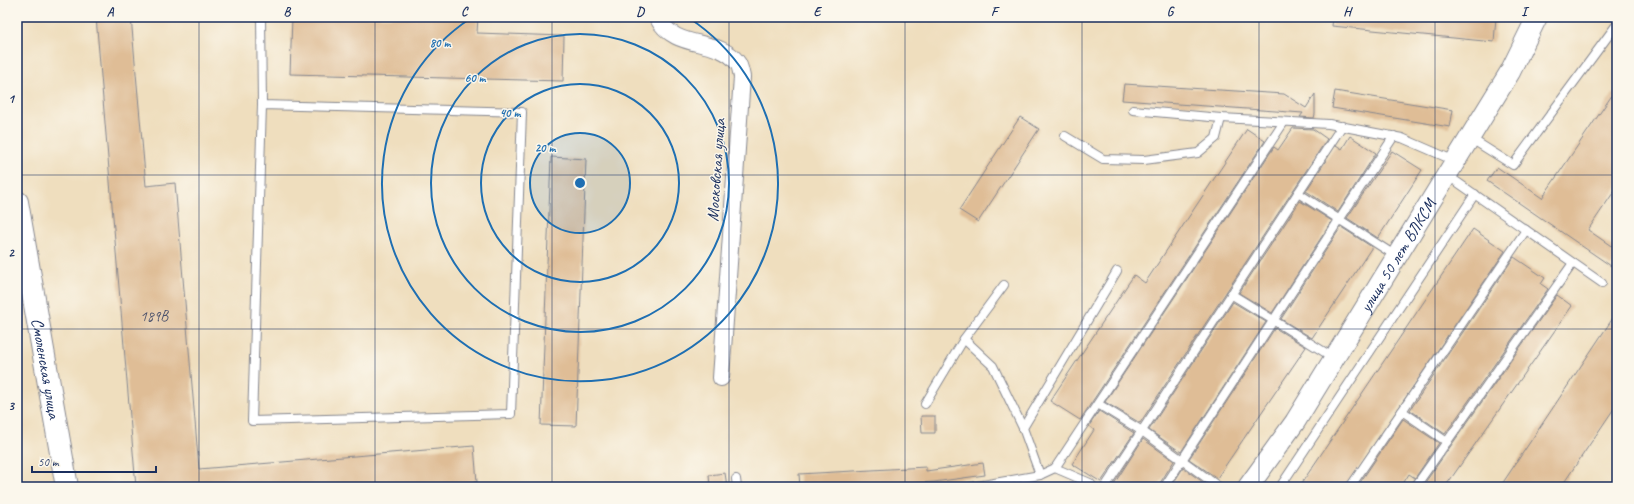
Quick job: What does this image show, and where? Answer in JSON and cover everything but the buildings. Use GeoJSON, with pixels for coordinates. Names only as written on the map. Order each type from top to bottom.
{"type":"FeatureCollection","features":[{"type":"Feature","properties":{"kind":"main road","name":"Смоленская улица"},"geometry":{"type":"LineString","coordinates":[[17,202],[67,487]]}},
{"type":"Feature","properties":{"kind":"street","name":"Московская улица"},"geometry":{"type":"LineString","coordinates":[[657,17],[660,22],[677,38],[726,51],[738,63],[742,76],[721,378]]}},
{"type":"Feature","properties":{"kind":"street","name":"улица 50 лет ВЛКСМ"},"geometry":{"type":"LineString","coordinates":[[1248,487],[1295,422],[1510,72],[1537,17]]}},
{"type":"Feature","properties":{"kind":"lane"},"geometry":{"type":"LineString","coordinates":[[261,17],[262,105],[252,421],[511,414],[522,112],[262,105]]}},
{"type":"Feature","properties":{"kind":"lane"},"geometry":{"type":"LineString","coordinates":[[1470,137],[1513,165],[1617,24]]}},
{"type":"Feature","properties":{"kind":"lane"},"geometry":{"type":"LineString","coordinates":[[1133,110],[1220,118],[1342,126],[1402,138],[1451,168],[1475,194],[1602,283]]}},
{"type":"Feature","properties":{"kind":"lane"},"geometry":{"type":"LineString","coordinates":[[1065,136],[1104,159],[1144,160],[1198,153],[1216,138],[1220,118]]}},
{"type":"Feature","properties":{"kind":"lane"},"geometry":{"type":"LineString","coordinates":[[971,487],[1040,475],[1055,468],[1284,122]]}},
{"type":"Feature","properties":{"kind":"lane"},"geometry":{"type":"LineString","coordinates":[[1105,487],[1342,126]]}},
{"type":"Feature","properties":{"kind":"lane"},"geometry":{"type":"LineString","coordinates":[[1165,486],[1394,136]]}},
{"type":"Feature","properties":{"kind":"lane"},"geometry":{"type":"LineString","coordinates":[[1298,193],[1396,256]]}},
{"type":"Feature","properties":{"kind":"lane"},"geometry":{"type":"LineString","coordinates":[[1280,487],[1475,194]]}},
{"type":"Feature","properties":{"kind":"lane"},"geometry":{"type":"LineString","coordinates":[[1350,487],[1526,230]]}},
{"type":"Feature","properties":{"kind":"lane"},"geometry":{"type":"LineString","coordinates":[[1415,487],[1573,263]]}},
{"type":"Feature","properties":{"kind":"lane"},"geometry":{"type":"LineString","coordinates":[[1023,428],[1117,271]]}},
{"type":"Feature","properties":{"kind":"lane"},"geometry":{"type":"LineString","coordinates":[[925,404],[964,339],[1004,285]]}},
{"type":"Feature","properties":{"kind":"lane"},"geometry":{"type":"LineString","coordinates":[[1232,294],[1334,358]]}},
{"type":"Feature","properties":{"kind":"lane"},"geometry":{"type":"LineString","coordinates":[[964,339],[993,366],[1023,428],[1040,475]]}},
{"type":"Feature","properties":{"kind":"lane"},"geometry":{"type":"LineString","coordinates":[[1098,404],[1142,431],[1219,487]]}},
{"type":"Feature","properties":{"kind":"lane"},"geometry":{"type":"LineString","coordinates":[[1402,411],[1447,442]]}},
{"type":"Feature","properties":{"kind":"lane"},"geometry":{"type":"LineString","coordinates":[[1055,468],[1090,483],[1093,487]]}}]}
